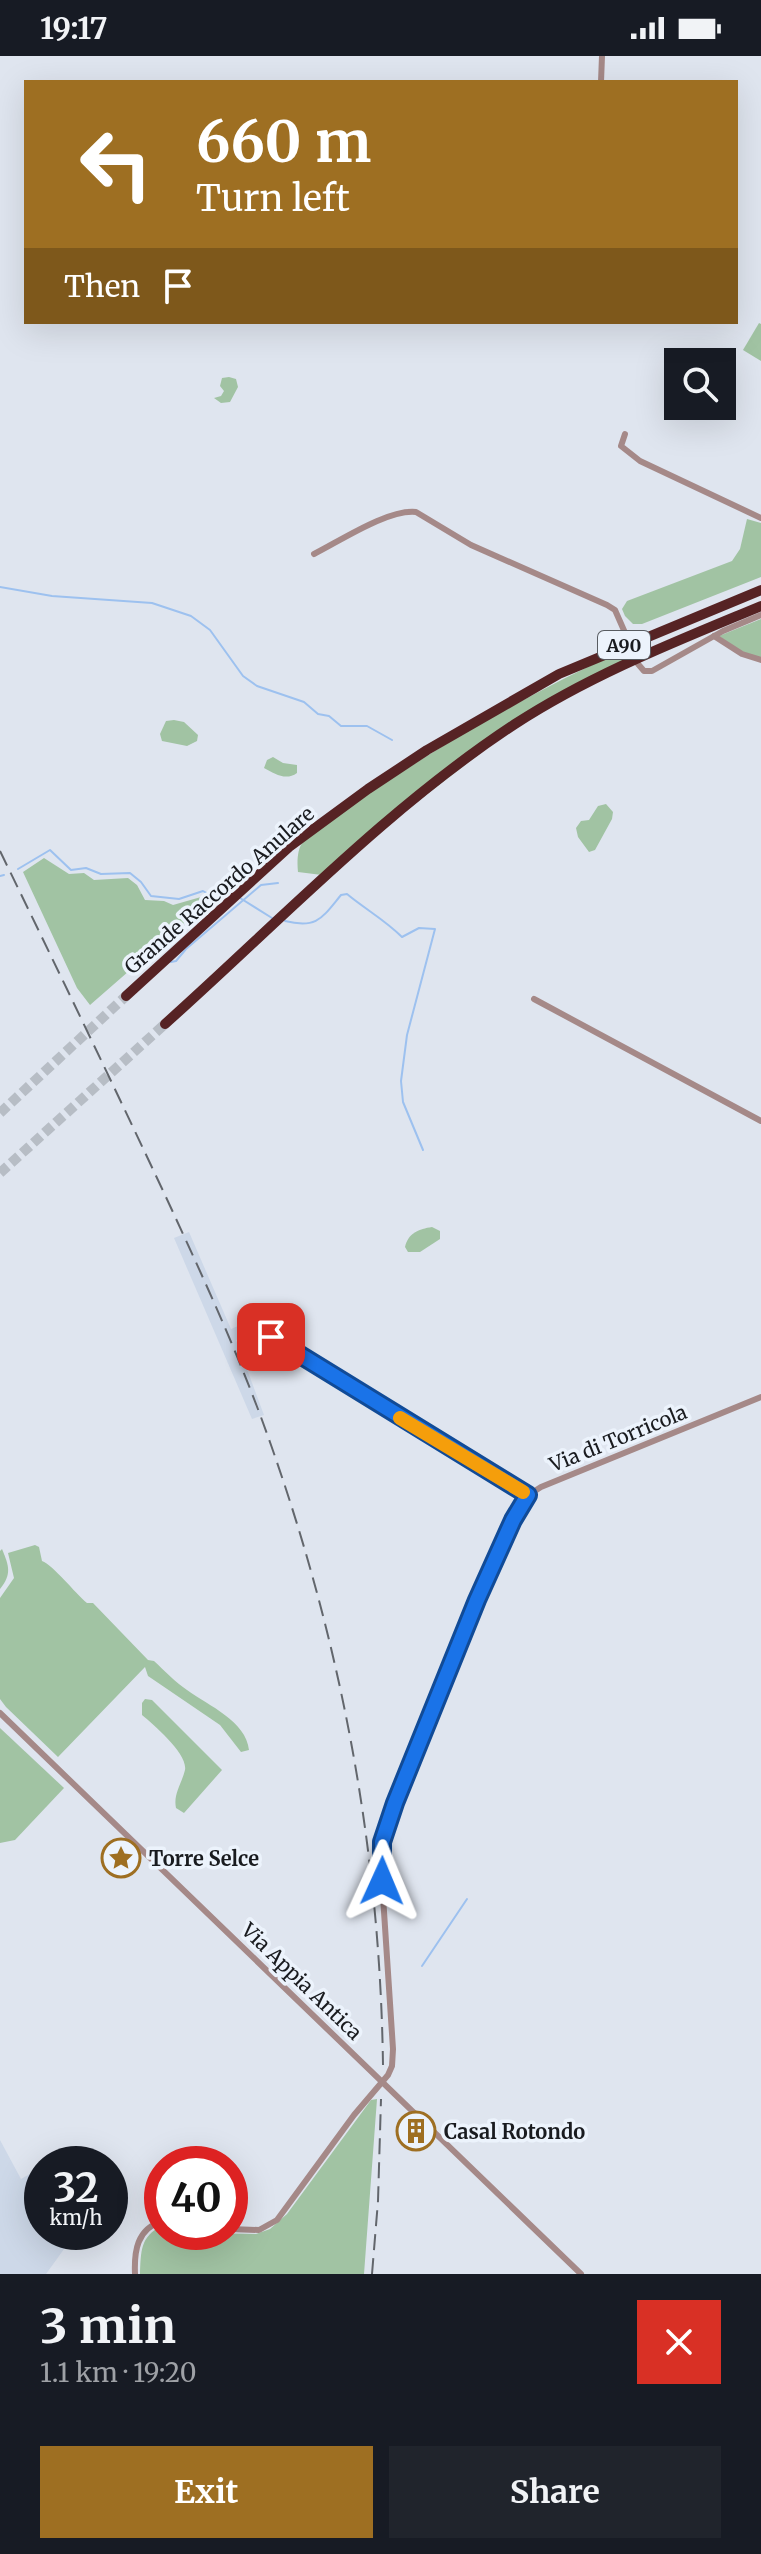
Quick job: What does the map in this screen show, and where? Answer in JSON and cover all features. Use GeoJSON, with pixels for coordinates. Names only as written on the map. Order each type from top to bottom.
{"type":"FeatureCollection","features":[{"type":"Feature","properties":{"kind":"highway","name":"Grande Raccordo Anulare"},"geometry":{"type":"LineString","coordinates":[[126,996],[289,847],[427,750],[559,674],[761,590]]}},
{"type":"Feature","properties":{"kind":"highway","name":"A90"},"geometry":{"type":"LineString","coordinates":[[165,1024],[400,811],[479,749],[541,708],[601,676],[761,606]]}},
{"type":"Feature","properties":{"kind":"street"},"geometry":{"type":"LineString","coordinates":[[601,80],[602,56]]}},
{"type":"Feature","properties":{"kind":"street"},"geometry":{"type":"LineString","coordinates":[[625,434],[621,446],[640,461],[761,518]]}},
{"type":"Feature","properties":{"kind":"street"},"geometry":{"type":"LineString","coordinates":[[314,554],[389,517],[408,511],[416,512],[471,545],[607,605],[615,610],[626,635]]}},
{"type":"Feature","properties":{"kind":"street"},"geometry":{"type":"LineString","coordinates":[[638,664],[643,670],[650,671],[714,636],[761,615]]}},
{"type":"Feature","properties":{"kind":"street"},"geometry":{"type":"LineString","coordinates":[[714,636],[742,654],[761,660]]}},
{"type":"Feature","properties":{"kind":"street"},"geometry":{"type":"LineString","coordinates":[[630,645],[634,654]]}},
{"type":"Feature","properties":{"kind":"street"},"geometry":{"type":"LineString","coordinates":[[534,999],[761,1121]]}},
{"type":"Feature","properties":{"kind":"street"},"geometry":{"type":"LineString","coordinates":[[248,2230],[259,2230],[277,2220],[390,2071],[393,2061],[381,1875],[383,1839],[473,1610],[513,1520],[528,1495],[279,1344],[268,1333],[262,1319],[244,1324],[249,1338],[268,1333]]}},
{"type":"Feature","properties":{"kind":"street","name":"Via di Torricola"},"geometry":{"type":"LineString","coordinates":[[528,1495],[761,1397]]}},
{"type":"Feature","properties":{"kind":"street","name":"Via Appia Antica"},"geometry":{"type":"LineString","coordinates":[[0,1713],[581,2274]]}},
{"type":"Feature","properties":{"kind":"street"},"geometry":{"type":"LineString","coordinates":[[135,2274],[135,2252],[144,2233]]}},
{"type":"Feature","properties":{"kind":"shaded area"},"geometry":{"type":"Polygon","coordinates":[[[189,1232],[231,1329],[238,1326],[243,1337],[236,1340],[264,1415],[252,1419],[174,1238],[189,1232]]]}},
{"type":"Feature","properties":{"kind":"shaded area"},"geometry":{"type":"Polygon","coordinates":[[[0,2140],[21,2179],[24,2177],[24,2250],[63,2250],[46,2274],[0,2274],[0,2140]]]}},
{"type":"Feature","properties":{"kind":"green space"},"geometry":{"type":"Polygon","coordinates":[[[761,324],[761,361],[743,350],[761,324]]]}},
{"type":"Feature","properties":{"kind":"green space"},"geometry":{"type":"Polygon","coordinates":[[[222,378],[236,379],[238,387],[230,402],[221,403],[214,398],[224,391],[220,386],[222,378]]]}},
{"type":"Feature","properties":{"kind":"green space"},"geometry":{"type":"Polygon","coordinates":[[[747,519],[761,523],[761,577],[642,624],[633,624],[625,616],[622,609],[627,601],[732,561],[740,549],[747,519]]]}},
{"type":"Feature","properties":{"kind":"green space"},"geometry":{"type":"Polygon","coordinates":[[[761,619],[761,658],[745,654],[719,636],[761,619]]]}},
{"type":"Feature","properties":{"kind":"green space"},"geometry":{"type":"Polygon","coordinates":[[[624,650],[628,658],[560,692],[322,875],[298,872],[303,842],[336,815],[496,715],[624,650]]]}},
{"type":"Feature","properties":{"kind":"green space"},"geometry":{"type":"Polygon","coordinates":[[[166,721],[184,722],[198,735],[197,741],[187,746],[162,741],[160,734],[166,721]]]}},
{"type":"Feature","properties":{"kind":"green space"},"geometry":{"type":"Polygon","coordinates":[[[273,757],[283,763],[297,765],[297,773],[285,777],[264,768],[267,760],[273,757]]]}},
{"type":"Feature","properties":{"kind":"green space"},"geometry":{"type":"Polygon","coordinates":[[[606,804],[613,812],[612,819],[595,850],[589,852],[578,837],[576,828],[581,821],[589,820],[598,806],[606,804]]]}},
{"type":"Feature","properties":{"kind":"green space"},"geometry":{"type":"Polygon","coordinates":[[[44,858],[69,874],[84,873],[94,880],[128,878],[137,885],[145,900],[173,905],[201,897],[207,903],[90,1005],[77,988],[23,872],[44,858]]]}},
{"type":"Feature","properties":{"kind":"green space"},"geometry":{"type":"Polygon","coordinates":[[[432,1227],[440,1231],[440,1239],[420,1252],[408,1252],[405,1247],[411,1235],[432,1227]]]}},
{"type":"Feature","properties":{"kind":"green space"},"geometry":{"type":"Polygon","coordinates":[[[35,1545],[39,1547],[42,1561],[87,1603],[93,1603],[148,1660],[154,1661],[183,1687],[234,1722],[249,1750],[241,1752],[220,1725],[148,1676],[145,1667],[58,1757],[0,1699],[0,1598],[14,1578],[8,1553],[35,1545]]]}},
{"type":"Feature","properties":{"kind":"green space"},"geometry":{"type":"Polygon","coordinates":[[[2,1549],[8,1570],[0,1589],[0,1551],[2,1549]]]}},
{"type":"Feature","properties":{"kind":"green space"},"geometry":{"type":"Polygon","coordinates":[[[145,1699],[152,1700],[222,1770],[184,1813],[176,1808],[175,1803],[185,1763],[169,1740],[142,1715],[145,1699]]]}},
{"type":"Feature","properties":{"kind":"green space"},"geometry":{"type":"Polygon","coordinates":[[[0,1728],[64,1788],[15,1840],[0,1843],[0,1728]]]}},
{"type":"Feature","properties":{"kind":"green space"},"geometry":{"type":"Polygon","coordinates":[[[377,2099],[364,2274],[140,2274],[144,2246],[144,2250],[248,2250],[248,2234],[270,2229],[287,2214],[371,2100],[377,2099]]]}},
{"type":"Feature","properties":{"kind":"waterway"},"geometry":{"type":"LineString","coordinates":[[0,587],[52,596],[152,603],[191,616],[210,630],[243,676],[257,686],[304,702],[318,714],[329,716],[341,726],[367,726],[392,740]]}},
{"type":"Feature","properties":{"kind":"waterway"},"geometry":{"type":"LineString","coordinates":[[18,869],[50,850],[71,870],[86,868],[101,874],[130,873],[151,896],[179,899],[203,891],[210,895],[214,889],[226,895]]}},
{"type":"Feature","properties":{"kind":"waterway"},"geometry":{"type":"LineString","coordinates":[[0,876],[4,875]]}},
{"type":"Feature","properties":{"kind":"waterway"},"geometry":{"type":"LineString","coordinates":[[171,962],[176,961],[261,885],[278,883]]}},
{"type":"Feature","properties":{"kind":"waterway"},"geometry":{"type":"LineString","coordinates":[[285,921],[305,924],[318,920],[341,895],[347,894],[402,937],[419,928],[435,929],[407,1035],[401,1081],[403,1102],[423,1150]]}},
{"type":"Feature","properties":{"kind":"waterway"},"geometry":{"type":"LineString","coordinates":[[240,898],[272,918]]}},
{"type":"Feature","properties":{"kind":"waterway"},"geometry":{"type":"LineString","coordinates":[[422,1966],[467,1899]]}},
{"type":"Feature","properties":{"kind":"tunnel"},"geometry":{"type":"LineString","coordinates":[[0,1113],[126,996]]}},
{"type":"Feature","properties":{"kind":"tunnel"},"geometry":{"type":"LineString","coordinates":[[0,1173],[165,1024]]}},
{"type":"Feature","properties":{"kind":"railway"},"geometry":{"type":"LineString","coordinates":[[0,851],[207,1287],[259,1413],[296,1521],[337,1673],[365,1828],[374,1906],[383,2065]]}},
{"type":"Feature","properties":{"kind":"railway"},"geometry":{"type":"LineString","coordinates":[[372,2274],[381,2099]]}},
{"type":"Feature","properties":{"kind":"slow traffic"},"geometry":{"type":"LineString","coordinates":[[400,1418],[523,1492]]}},
{"type":"Feature","properties":{"kind":"place","name":"Torre Selce"},"geometry":{"type":"Point","coordinates":[121,1858]}},
{"type":"Feature","properties":{"kind":"place","name":"Casal Rotondo"},"geometry":{"type":"Point","coordinates":[416,2131]}},
{"type":"Feature","properties":{"kind":"route"},"geometry":{"type":"LineString","coordinates":[[271,1337],[528,1495],[513,1520],[477,1600],[395,1803],[382,1842],[382,1881]]}}]}
